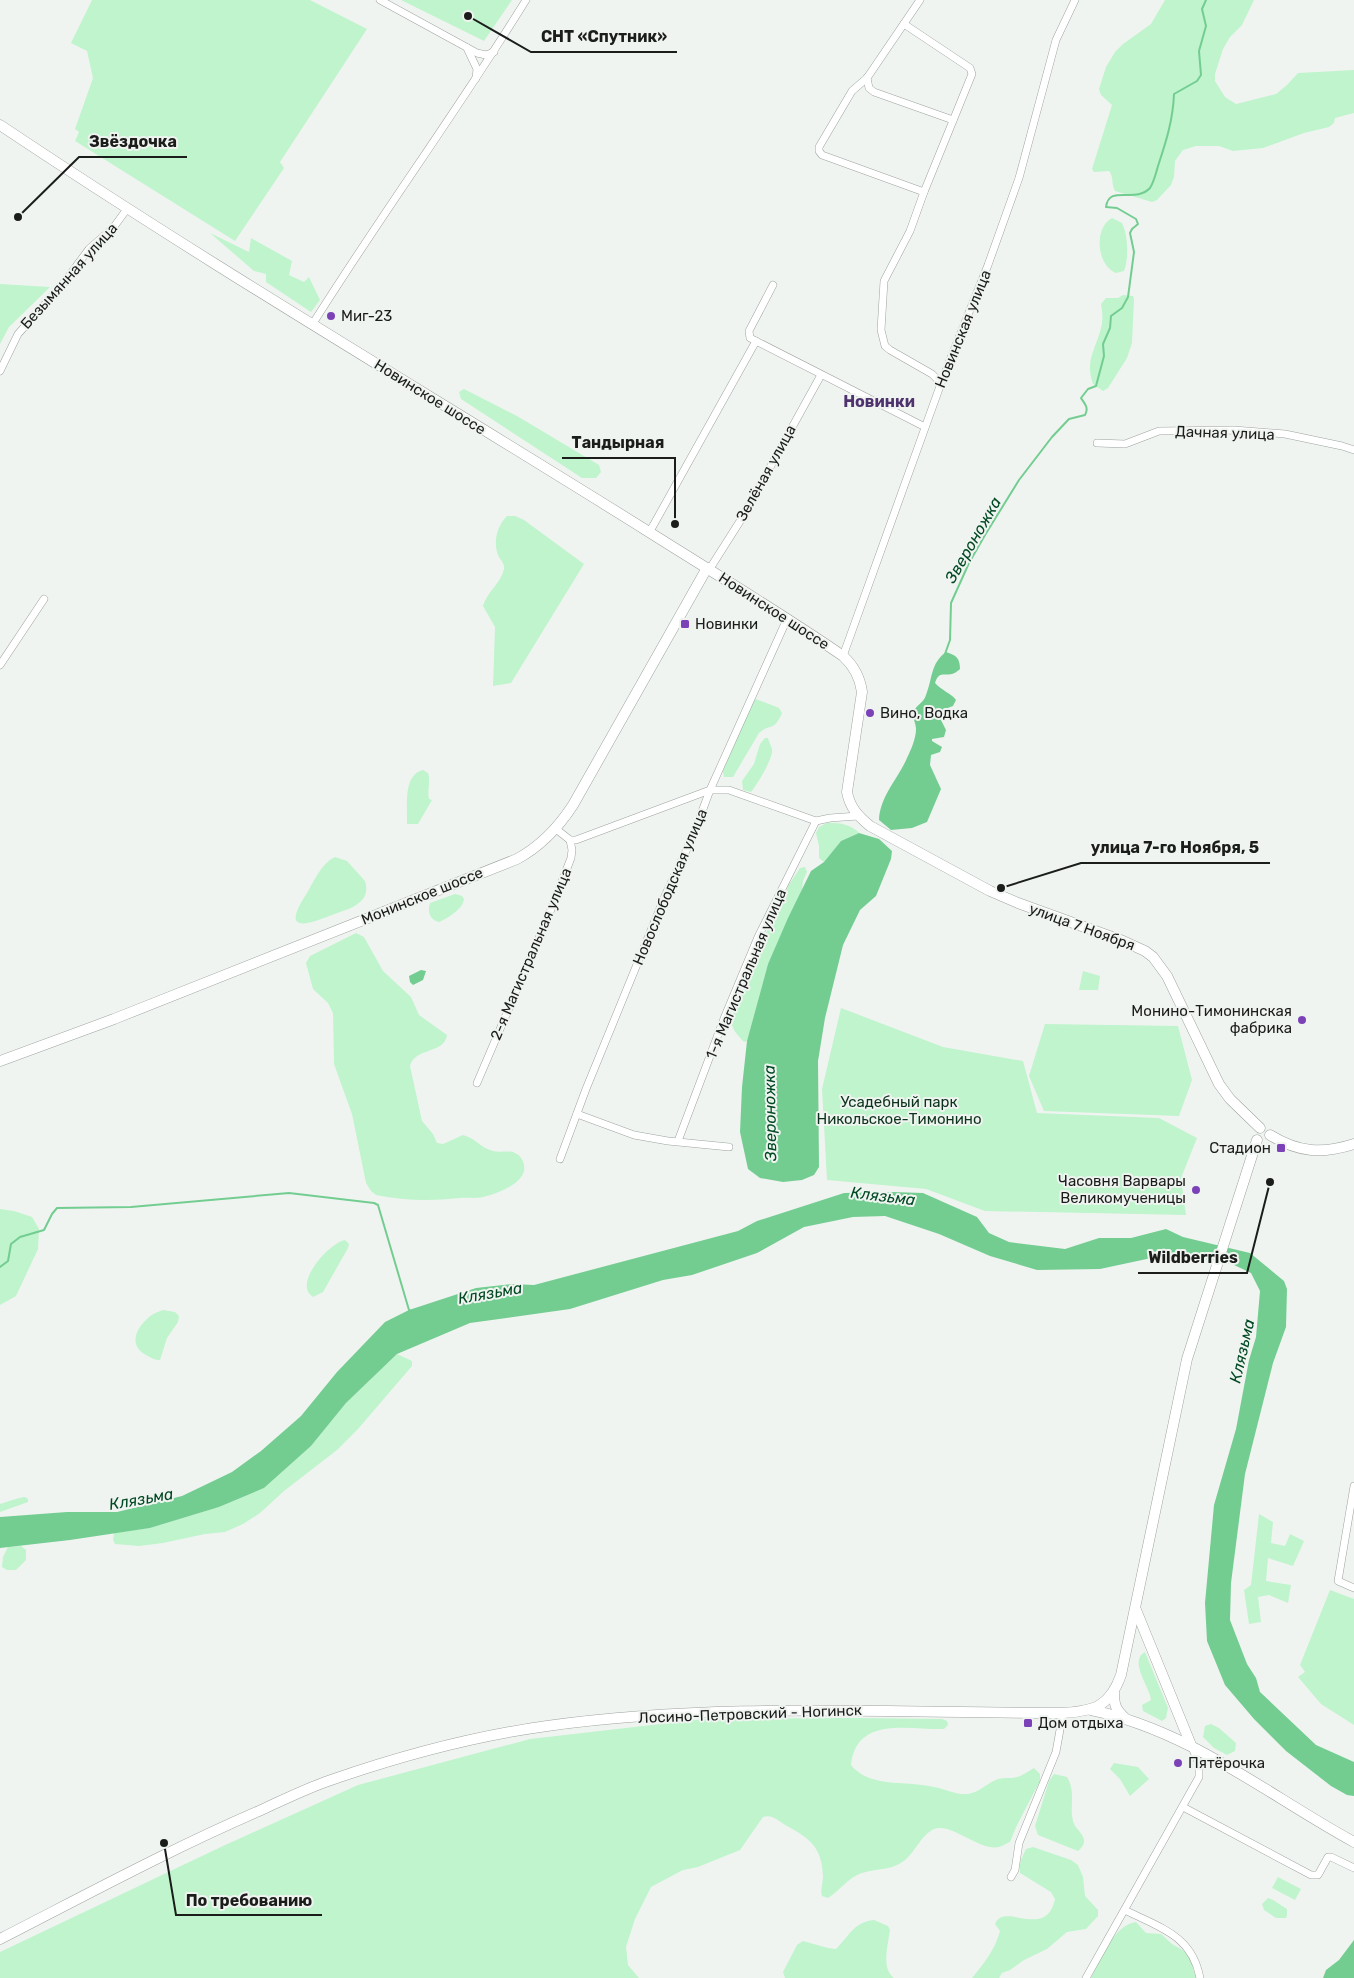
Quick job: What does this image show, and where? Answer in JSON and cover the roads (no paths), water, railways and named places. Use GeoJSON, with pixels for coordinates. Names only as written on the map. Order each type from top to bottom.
{"type":"FeatureCollection","features":[{"type":"Feature","properties":{"kind":"main road","name":"Новинское шоссе"},"geometry":{"type":"LineString","coordinates":[[0,125],[127,209],[708,569],[843,656],[850,662],[857,673],[862,698],[846,792],[851,806],[858,816]]}},
{"type":"Feature","properties":{"kind":"main road","name":"Монинское шоссе"},"geometry":{"type":"LineString","coordinates":[[0,1061],[114,1019],[517,859],[539,846],[556,829],[573,805],[708,569]]}},
{"type":"Feature","properties":{"kind":"main road","name":"улица 7 Ноября"},"geometry":{"type":"LineString","coordinates":[[858,816],[870,826],[908,848],[990,891],[1136,946],[1153,958],[1167,976],[1219,1084],[1230,1099],[1260,1128]]}},
{"type":"Feature","properties":{"kind":"main road"},"geometry":{"type":"LineString","coordinates":[[1252,1120],[1272,1131],[1284,1144]]}},
{"type":"Feature","properties":{"kind":"main road"},"geometry":{"type":"LineString","coordinates":[[1126,1719],[1114,1704],[1114,1693],[1121,1674],[1136,1610],[1187,1359],[1204,1301],[1230,1231],[1257,1140],[1255,1133],[1260,1128],[1267,1129],[1270,1135],[1284,1144],[1296,1148],[1338,1149],[1354,1144]]}},
{"type":"Feature","properties":{"kind":"main road"},"geometry":{"type":"LineString","coordinates":[[1257,1140],[1266,1142],[1270,1135]]}},
{"type":"Feature","properties":{"kind":"main road"},"geometry":{"type":"LineString","coordinates":[[1136,1610],[1191,1745]]}},
{"type":"Feature","properties":{"kind":"main road"},"geometry":{"type":"LineString","coordinates":[[1091,1710],[1102,1704],[1114,1693]]}},
{"type":"Feature","properties":{"kind":"main road","name":"Лосино-Петровский - Ногинск"},"geometry":{"type":"LineString","coordinates":[[0,1938],[213,1831],[329,1780],[415,1755],[506,1732],[600,1719],[712,1712],[772,1710],[1063,1713],[1091,1710]]}},
{"type":"Feature","properties":{"kind":"main road"},"geometry":{"type":"LineString","coordinates":[[1091,1710],[1126,1719],[1191,1745],[1354,1842]]}},
{"type":"Feature","properties":{"kind":"street"},"geometry":{"type":"LineString","coordinates":[[380,0],[463,44],[467,48],[477,69],[476,79]]}},
{"type":"Feature","properties":{"kind":"street"},"geometry":{"type":"LineString","coordinates":[[312,325],[341,278],[494,52],[526,0]]}},
{"type":"Feature","properties":{"kind":"street"},"geometry":{"type":"LineString","coordinates":[[920,0],[867,78],[852,91],[820,144],[819,151],[826,157],[924,192]]}},
{"type":"Feature","properties":{"kind":"street","name":"Новинская улица"},"geometry":{"type":"LineString","coordinates":[[843,656],[925,427],[988,265],[1019,178],[1056,40],[1075,0]]}},
{"type":"Feature","properties":{"kind":"street"},"geometry":{"type":"LineString","coordinates":[[904,24],[972,70],[970,80],[924,192],[907,240],[886,274],[884,281],[881,330],[885,346],[932,374],[938,379],[940,387]]}},
{"type":"Feature","properties":{"kind":"street"},"geometry":{"type":"LineString","coordinates":[[467,48],[486,55],[494,52]]}},
{"type":"Feature","properties":{"kind":"street"},"geometry":{"type":"LineString","coordinates":[[867,78],[869,88],[874,92],[953,120]]}},
{"type":"Feature","properties":{"kind":"street","name":"Безымянная улица"},"geometry":{"type":"LineString","coordinates":[[0,371],[18,334],[62,284],[89,249],[113,228],[127,209]]}},
{"type":"Feature","properties":{"kind":"street"},"geometry":{"type":"LineString","coordinates":[[773,285],[749,330],[750,338],[925,427]]}},
{"type":"Feature","properties":{"kind":"street"},"geometry":{"type":"LineString","coordinates":[[650,533],[756,341]]}},
{"type":"Feature","properties":{"kind":"street"},"geometry":{"type":"LineString","coordinates":[[932,374],[941,374],[947,370]]}},
{"type":"Feature","properties":{"kind":"street","name":"Зелёная улица"},"geometry":{"type":"LineString","coordinates":[[708,569],[742,518],[820,375]]}},
{"type":"Feature","properties":{"kind":"street","name":"Дачная улица"},"geometry":{"type":"LineString","coordinates":[[1097,444],[1125,444],[1154,432],[1234,430],[1285,434],[1354,450]]}},
{"type":"Feature","properties":{"kind":"street"},"geometry":{"type":"LineString","coordinates":[[0,665],[44,599]]}},
{"type":"Feature","properties":{"kind":"street","name":"Новослободская улица"},"geometry":{"type":"LineString","coordinates":[[560,1159],[665,896],[693,836],[710,790],[787,619]]}},
{"type":"Feature","properties":{"kind":"street"},"geometry":{"type":"LineString","coordinates":[[556,829],[570,840],[576,840],[710,790],[728,790],[816,821],[858,816]]}},
{"type":"Feature","properties":{"kind":"street","name":"1-я Магистральная улица"},"geometry":{"type":"LineString","coordinates":[[678,1141],[725,1016],[758,937],[816,821]]}},
{"type":"Feature","properties":{"kind":"street","name":"2-я Магистральная улица"},"geometry":{"type":"LineString","coordinates":[[477,1082],[571,858],[570,840]]}},
{"type":"Feature","properties":{"kind":"street"},"geometry":{"type":"LineString","coordinates":[[577,1114],[634,1135],[729,1147]]}},
{"type":"Feature","properties":{"kind":"street"},"geometry":{"type":"LineString","coordinates":[[1354,1486],[1338,1581],[1354,1588]]}},
{"type":"Feature","properties":{"kind":"street"},"geometry":{"type":"LineString","coordinates":[[1011,1877],[1015,1870],[1020,1843],[1056,1752],[1063,1713]]}},
{"type":"Feature","properties":{"kind":"street"},"geometry":{"type":"LineString","coordinates":[[1086,1978],[1199,1777],[1200,1771],[1191,1745]]}},
{"type":"Feature","properties":{"kind":"street"},"geometry":{"type":"LineString","coordinates":[[1183,1807],[1311,1875],[1318,1875],[1328,1857],[1354,1868]]}},
{"type":"Feature","properties":{"kind":"street"},"geometry":{"type":"LineString","coordinates":[[1125,1910],[1161,1928],[1186,1945],[1196,1960],[1200,1978]]}},
{"type":"Feature","properties":{"kind":"water"},"geometry":{"type":"Polygon","coordinates":[[[946,652],[957,658],[960,669],[953,674],[940,675],[935,683],[956,700],[953,706],[937,712],[946,730],[944,737],[932,739],[932,741],[942,747],[940,752],[931,755],[930,765],[941,789],[927,822],[912,828],[891,830],[879,820],[880,811],[913,744],[916,729],[913,716],[914,711],[925,698],[934,666],[946,652]]]}},
{"type":"Feature","properties":{"kind":"water"},"geometry":{"type":"Polygon","coordinates":[[[859,833],[879,839],[892,851],[891,859],[876,896],[860,910],[843,945],[825,1018],[818,1061],[819,1167],[814,1175],[802,1180],[783,1182],[760,1178],[748,1169],[740,1132],[747,1041],[768,964],[811,871],[824,862],[841,841],[859,833]]]}},
{"type":"Feature","properties":{"kind":"water"},"geometry":{"type":"Polygon","coordinates":[[[421,970],[426,971],[423,980],[413,985],[410,982],[409,976],[421,970]]]}},
{"type":"Feature","properties":{"kind":"water","name":"Клязьма"},"geometry":{"type":"Polygon","coordinates":[[[844,1193],[923,1193],[977,1217],[989,1233],[1009,1242],[1065,1249],[1099,1238],[1131,1238],[1166,1229],[1183,1237],[1250,1253],[1284,1281],[1287,1289],[1286,1327],[1273,1363],[1245,1474],[1231,1583],[1230,1620],[1247,1664],[1256,1678],[1260,1692],[1316,1745],[1354,1762],[1354,1796],[1347,1795],[1331,1786],[1286,1751],[1254,1719],[1225,1685],[1207,1641],[1205,1603],[1214,1505],[1236,1429],[1249,1360],[1256,1337],[1260,1291],[1251,1273],[1232,1264],[1188,1257],[1156,1257],[1100,1269],[1037,1270],[990,1256],[939,1234],[885,1216],[853,1217],[804,1227],[757,1253],[692,1275],[663,1280],[570,1309],[470,1323],[397,1354],[346,1403],[311,1446],[264,1488],[219,1507],[150,1528],[0,1548],[0,1517],[67,1512],[117,1512],[182,1496],[232,1472],[261,1451],[301,1416],[337,1372],[385,1322],[409,1310],[476,1288],[512,1284],[534,1285],[738,1231],[757,1221],[844,1193]]]}},
{"type":"Feature","properties":{"kind":"water"},"geometry":{"type":"Polygon","coordinates":[[[1354,1940],[1354,1978],[1323,1978],[1326,1970],[1339,1960],[1354,1940]]]}},
{"type":"Feature","properties":{"kind":"waterway","name":"Звероножка"},"geometry":{"type":"LineString","coordinates":[[945,654],[950,640],[951,603],[969,563],[985,535],[1019,480],[1052,437],[1069,419],[1085,415],[1086,413],[1086,406],[1081,398],[1088,389],[1096,386],[1104,356],[1103,344],[1110,328],[1111,316],[1122,308],[1128,297],[1134,252],[1130,233],[1138,224],[1136,219],[1117,208],[1106,207],[1108,200],[1117,195],[1144,192],[1151,186],[1169,131],[1174,94],[1197,81],[1201,75],[1199,51],[1206,26],[1202,9],[1206,0]]}},
{"type":"Feature","properties":{"kind":"waterway"},"geometry":{"type":"LineString","coordinates":[[0,1267],[8,1261],[11,1244],[20,1237],[44,1230],[57,1208],[131,1207],[289,1193],[378,1205],[409,1310],[411,1311]]}},
{"type":"Feature","properties":{"kind":"place","name":"СНТ «Спутник»"},"geometry":{"type":"Point","coordinates":[468,16]}},
{"type":"Feature","properties":{"kind":"place","name":"Звёздочка"},"geometry":{"type":"Point","coordinates":[18,217]}},
{"type":"Feature","properties":{"kind":"place","name":"Миг-23"},"geometry":{"type":"Point","coordinates":[331,316]}},
{"type":"Feature","properties":{"kind":"place","name":"Тандырная"},"geometry":{"type":"Point","coordinates":[675,524]}},
{"type":"Feature","properties":{"kind":"place","name":"Новинки"},"geometry":{"type":"Point","coordinates":[685,624]}},
{"type":"Feature","properties":{"kind":"place","name":"Вино, Водка"},"geometry":{"type":"Point","coordinates":[870,713]}},
{"type":"Feature","properties":{"kind":"place","name":"улица 7-го Ноября, 5"},"geometry":{"type":"Point","coordinates":[1001,888]}},
{"type":"Feature","properties":{"kind":"place","name":"Монино-Тимонинская фабрика"},"geometry":{"type":"Point","coordinates":[1302,1020]}},
{"type":"Feature","properties":{"kind":"place","name":"Стадион"},"geometry":{"type":"Point","coordinates":[1281,1148]}},
{"type":"Feature","properties":{"kind":"place","name":"Wildberries"},"geometry":{"type":"Point","coordinates":[1270,1182]}},
{"type":"Feature","properties":{"kind":"place","name":"Часовня Варвары Великомученицы"},"geometry":{"type":"Point","coordinates":[1196,1190]}},
{"type":"Feature","properties":{"kind":"place","name":"Дом отдыха"},"geometry":{"type":"Point","coordinates":[1028,1723]}},
{"type":"Feature","properties":{"kind":"place","name":"Пятёрочка"},"geometry":{"type":"Point","coordinates":[1178,1763]}},
{"type":"Feature","properties":{"kind":"place","name":"По требованию"},"geometry":{"type":"Point","coordinates":[164,1843]}},
{"type":"Feature","properties":{"kind":"district","name":"Новинки"},"geometry":{"type":"Point","coordinates":[879,401]}},
{"type":"Feature","properties":{"kind":"park label","name":"Усадебный парк Никольское-Тимонино"},"geometry":{"type":"Point","coordinates":[899,1110]}}]}
